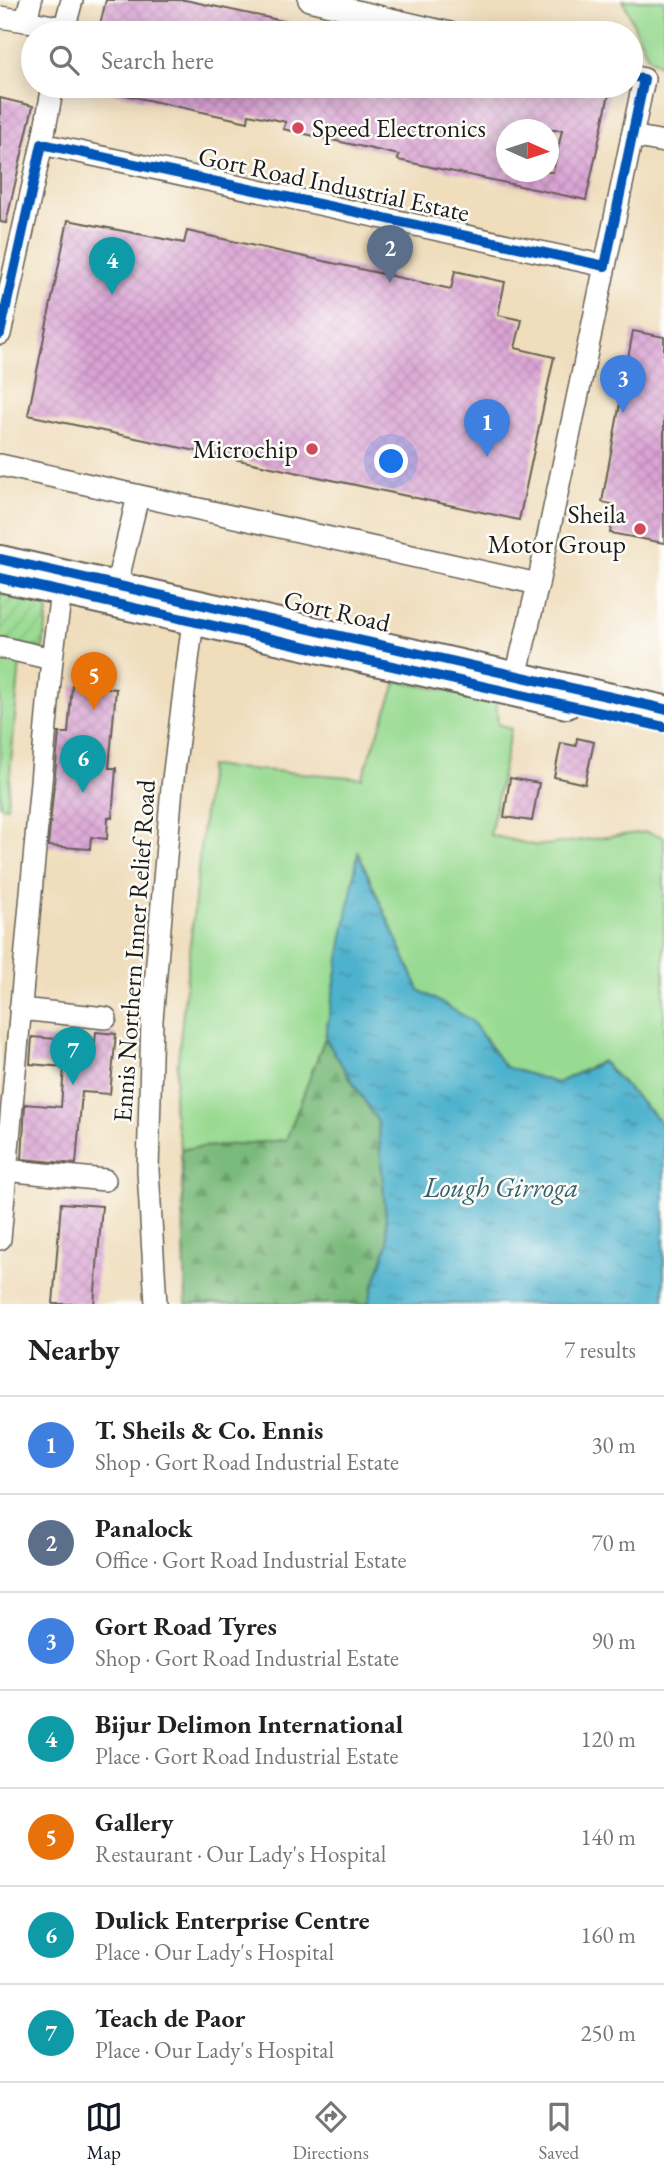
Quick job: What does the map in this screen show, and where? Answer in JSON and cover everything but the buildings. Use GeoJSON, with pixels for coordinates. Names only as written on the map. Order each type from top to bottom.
{"type":"FeatureCollection","features":[{"type":"Feature","properties":{"kind":"main road","name":"Gort Road"},"geometry":{"type":"LineString","coordinates":[[0,559],[62,583],[90,578],[114,594],[142,590],[194,612]]}},
{"type":"Feature","properties":{"kind":"main road","name":"Gort Road"},"geometry":{"type":"LineString","coordinates":[[0,578],[62,583],[514,684],[664,709]]}},
{"type":"Feature","properties":{"kind":"main road","name":"Gort Road"},"geometry":{"type":"LineString","coordinates":[[514,684],[664,727]]}},
{"type":"Feature","properties":{"kind":"street"},"geometry":{"type":"LineString","coordinates":[[66,21],[72,0]]}},
{"type":"Feature","properties":{"kind":"street"},"geometry":{"type":"LineString","coordinates":[[310,0],[399,21]]}},
{"type":"Feature","properties":{"kind":"street"},"geometry":{"type":"LineString","coordinates":[[0,17],[28,10],[46,21]]}},
{"type":"Feature","properties":{"kind":"street"},"geometry":{"type":"LineString","coordinates":[[0,334],[51,98]]}},
{"type":"Feature","properties":{"kind":"street"},"geometry":{"type":"LineString","coordinates":[[514,684],[538,584],[640,98]]}},
{"type":"Feature","properties":{"kind":"street"},"geometry":{"type":"LineString","coordinates":[[632,136],[664,142]]}},
{"type":"Feature","properties":{"kind":"street","name":"Gort Road Industrial Estate"},"geometry":{"type":"LineString","coordinates":[[42,144],[605,267]]}},
{"type":"Feature","properties":{"kind":"street"},"geometry":{"type":"LineString","coordinates":[[0,465],[538,584]]}},
{"type":"Feature","properties":{"kind":"street"},"geometry":{"type":"LineString","coordinates":[[114,594],[138,496]]}},
{"type":"Feature","properties":{"kind":"street"},"geometry":{"type":"LineString","coordinates":[[90,578],[122,558]]}},
{"type":"Feature","properties":{"kind":"street"},"geometry":{"type":"LineString","coordinates":[[122,558],[142,590]]}},
{"type":"Feature","properties":{"kind":"street"},"geometry":{"type":"LineString","coordinates":[[0,1239],[52,659],[62,583]]}},
{"type":"Feature","properties":{"kind":"street","name":"Ennis Northern Inner Relief Road"},"geometry":{"type":"LineString","coordinates":[[156,1304],[148,1170],[152,1020],[172,787],[194,612]]}},
{"type":"Feature","properties":{"kind":"street"},"geometry":{"type":"LineString","coordinates":[[0,647],[52,659]]}},
{"type":"Feature","properties":{"kind":"street"},"geometry":{"type":"LineString","coordinates":[[20,1009],[106,1017]]}},
{"type":"Feature","properties":{"kind":"street"},"geometry":{"type":"LineString","coordinates":[[5,1170],[105,1180]]}},
{"type":"Feature","properties":{"kind":"green space"},"geometry":{"type":"Polygon","coordinates":[[[623,0],[664,0],[664,68],[648,57],[643,46],[643,21],[632,21],[623,0]]]}},
{"type":"Feature","properties":{"kind":"green space"},"geometry":{"type":"Polygon","coordinates":[[[0,593],[45,602],[48,611],[43,649],[0,640],[0,593]]]}},
{"type":"Feature","properties":{"kind":"green space"},"geometry":{"type":"Polygon","coordinates":[[[0,658],[20,662],[7,807],[0,806],[0,658]]]}},
{"type":"Feature","properties":{"kind":"green space"},"geometry":{"type":"Polygon","coordinates":[[[397,681],[496,701],[498,724],[511,729],[490,835],[537,846],[646,832],[664,837],[664,1126],[602,1061],[557,1083],[505,1067],[471,1020],[419,990],[359,854],[325,1038],[286,1140],[181,1149],[173,1107],[209,766],[362,778],[397,681]]]}},
{"type":"Feature","properties":{"kind":"green space"},"geometry":{"type":"Polygon","coordinates":[[[325,1038],[378,1122],[388,1243],[368,1304],[186,1304],[181,1149],[286,1140],[325,1038]]]}},
{"type":"Feature","properties":{"kind":"water","name":"Lough Girroga"},"geometry":{"type":"Polygon","coordinates":[[[358,853],[419,990],[471,1020],[505,1067],[557,1083],[602,1062],[664,1126],[664,1304],[368,1304],[388,1243],[378,1122],[325,1038],[358,853]]]}},
{"type":"Feature","properties":{"kind":"cycle path"},"geometry":{"type":"LineString","coordinates":[[643,79],[643,84]]}},
{"type":"Feature","properties":{"kind":"cycle path"},"geometry":{"type":"LineString","coordinates":[[0,334],[42,144],[605,266],[640,98]]}},
{"type":"Feature","properties":{"kind":"cycle path"},"geometry":{"type":"LineString","coordinates":[[0,559],[664,709]]}},
{"type":"Feature","properties":{"kind":"cycle path"},"geometry":{"type":"LineString","coordinates":[[0,578],[664,727]]}},
{"type":"Feature","properties":{"kind":"place","name":"Speed Electronics"},"geometry":{"type":"Point","coordinates":[298,128]}},
{"type":"Feature","properties":{"kind":"place","name":"Panalock"},"geometry":{"type":"Point","coordinates":[390,283]}},
{"type":"Feature","properties":{"kind":"place","name":"Bijur Delimon International"},"geometry":{"type":"Point","coordinates":[112,295]}},
{"type":"Feature","properties":{"kind":"place","name":"Gort Road Tyres"},"geometry":{"type":"Point","coordinates":[623,413]}},
{"type":"Feature","properties":{"kind":"place","name":"Microchip"},"geometry":{"type":"Point","coordinates":[312,449]}},
{"type":"Feature","properties":{"kind":"place","name":"T. Sheils & Co. Ennis"},"geometry":{"type":"Point","coordinates":[487,457]}},
{"type":"Feature","properties":{"kind":"place","name":"Sheila Motor Group"},"geometry":{"type":"Point","coordinates":[640,529]}},
{"type":"Feature","properties":{"kind":"place","name":"Gallery"},"geometry":{"type":"Point","coordinates":[94,710]}},
{"type":"Feature","properties":{"kind":"place","name":"Dulick Enterprise Centre"},"geometry":{"type":"Point","coordinates":[83,793]}},
{"type":"Feature","properties":{"kind":"place","name":"Teach de Paor"},"geometry":{"type":"Point","coordinates":[73,1085]}}]}
